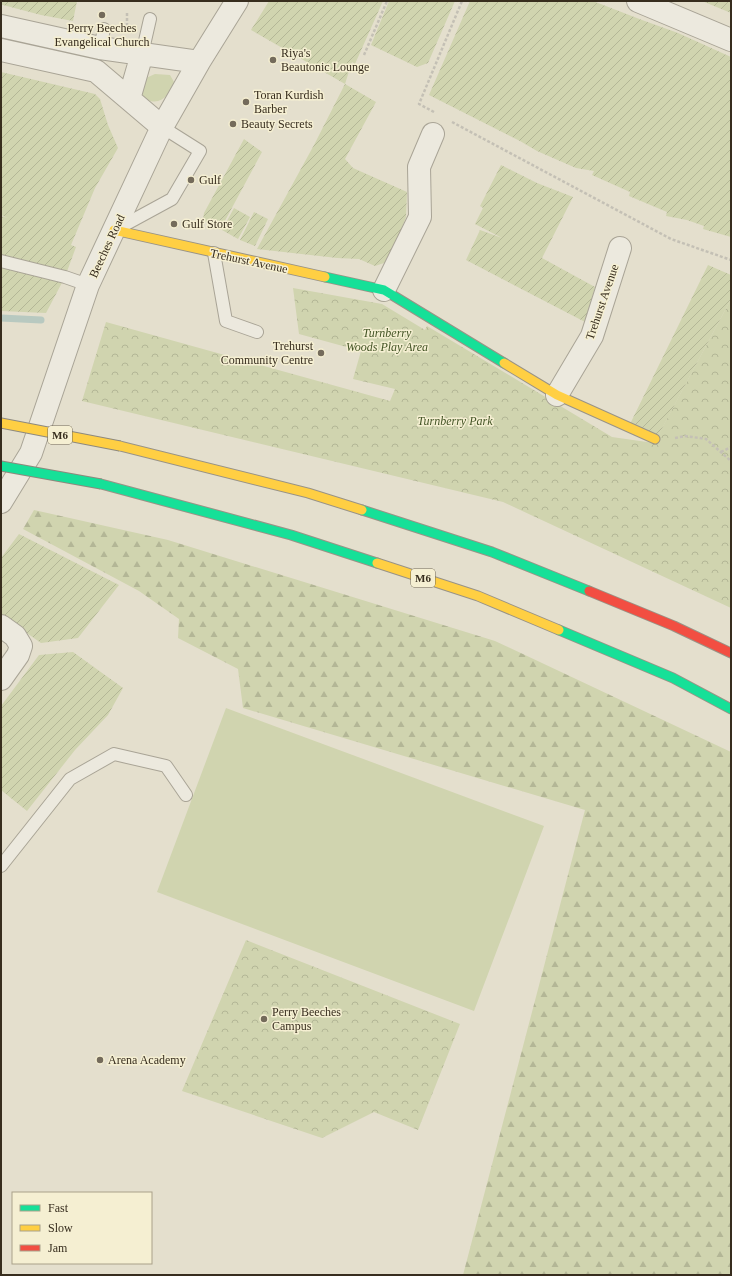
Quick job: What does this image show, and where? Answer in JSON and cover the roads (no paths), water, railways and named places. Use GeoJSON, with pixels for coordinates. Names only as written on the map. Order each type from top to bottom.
{"type":"FeatureCollection","features":[{"type":"Feature","properties":{"kind":"main road","name":"Trehurst Avenue"},"geometry":{"type":"LineString","coordinates":[[114,230],[384,290],[557,395],[655,439]]}},
{"type":"Feature","properties":{"kind":"main road","name":"M6"},"geometry":{"type":"LineString","coordinates":[[1,423],[120,446],[308,492],[492,552],[674,626],[731,653]]}},
{"type":"Feature","properties":{"kind":"main road","name":"M6"},"geometry":{"type":"LineString","coordinates":[[1,466],[101,484],[291,535],[478,596],[673,678],[731,709]]}},
{"type":"Feature","properties":{"kind":"street","name":"Beeches Road"},"geometry":{"type":"LineString","coordinates":[[1,502],[31,453],[88,285],[162,126],[199,62],[237,1]]}},
{"type":"Feature","properties":{"kind":"street"},"geometry":{"type":"LineString","coordinates":[[638,1],[662,5],[731,40]]}},
{"type":"Feature","properties":{"kind":"street"},"geometry":{"type":"LineString","coordinates":[[1,26],[102,39],[142,54],[199,62]]}},
{"type":"Feature","properties":{"kind":"street"},"geometry":{"type":"LineString","coordinates":[[1,50],[96,71],[162,126]]}},
{"type":"Feature","properties":{"kind":"street"},"geometry":{"type":"LineString","coordinates":[[129,99],[142,54]]}},
{"type":"Feature","properties":{"kind":"street"},"geometry":{"type":"LineString","coordinates":[[384,290],[420,217],[419,167],[440,123]]}},
{"type":"Feature","properties":{"kind":"street","name":"Trehurst Avenue"},"geometry":{"type":"LineString","coordinates":[[557,395],[592,336],[620,248]]}},
{"type":"Feature","properties":{"kind":"street"},"geometry":{"type":"LineString","coordinates":[[1,626],[15,636],[21,646],[18,655],[1,679]]}},
{"type":"Feature","properties":{"kind":"lane"},"geometry":{"type":"LineString","coordinates":[[142,54],[150,19]]}},
{"type":"Feature","properties":{"kind":"lane"},"geometry":{"type":"LineString","coordinates":[[114,230],[172,199],[200,151],[162,126]]}},
{"type":"Feature","properties":{"kind":"lane"},"geometry":{"type":"LineString","coordinates":[[214,253],[226,321],[257,332]]}},
{"type":"Feature","properties":{"kind":"lane"},"geometry":{"type":"LineString","coordinates":[[1,261],[65,277],[88,285]]}},
{"type":"Feature","properties":{"kind":"lane"},"geometry":{"type":"LineString","coordinates":[[1,866],[70,779],[114,754],[166,766],[186,796]]}},
{"type":"Feature","properties":{"kind":"waterway"},"geometry":{"type":"LineString","coordinates":[[1,318],[41,320]]}},
{"type":"Feature","properties":{"kind":"place","name":"Perry Beeches Evangelical Church"},"geometry":{"type":"Point","coordinates":[102,15]}},
{"type":"Feature","properties":{"kind":"place","name":"Riya's Beautonic Lounge"},"geometry":{"type":"Point","coordinates":[273,60]}},
{"type":"Feature","properties":{"kind":"place","name":"Toran Kurdish Barber"},"geometry":{"type":"Point","coordinates":[246,102]}},
{"type":"Feature","properties":{"kind":"place","name":"Beauty Secrets"},"geometry":{"type":"Point","coordinates":[233,124]}},
{"type":"Feature","properties":{"kind":"place","name":"Gulf"},"geometry":{"type":"Point","coordinates":[191,180]}},
{"type":"Feature","properties":{"kind":"place","name":"Gulf Store"},"geometry":{"type":"Point","coordinates":[174,224]}},
{"type":"Feature","properties":{"kind":"place","name":"Trehurst Community Centre"},"geometry":{"type":"Point","coordinates":[321,353]}},
{"type":"Feature","properties":{"kind":"place","name":"Perry Beeches Campus"},"geometry":{"type":"Point","coordinates":[264,1019]}},
{"type":"Feature","properties":{"kind":"place","name":"Arena Academy"},"geometry":{"type":"Point","coordinates":[100,1060]}},
{"type":"Feature","properties":{"kind":"park label","name":"Turnberry Woods Play Area"},"geometry":{"type":"Point","coordinates":[387,340]}},
{"type":"Feature","properties":{"kind":"park label","name":"Turnberry Park"},"geometry":{"type":"Point","coordinates":[455,421]}}]}
